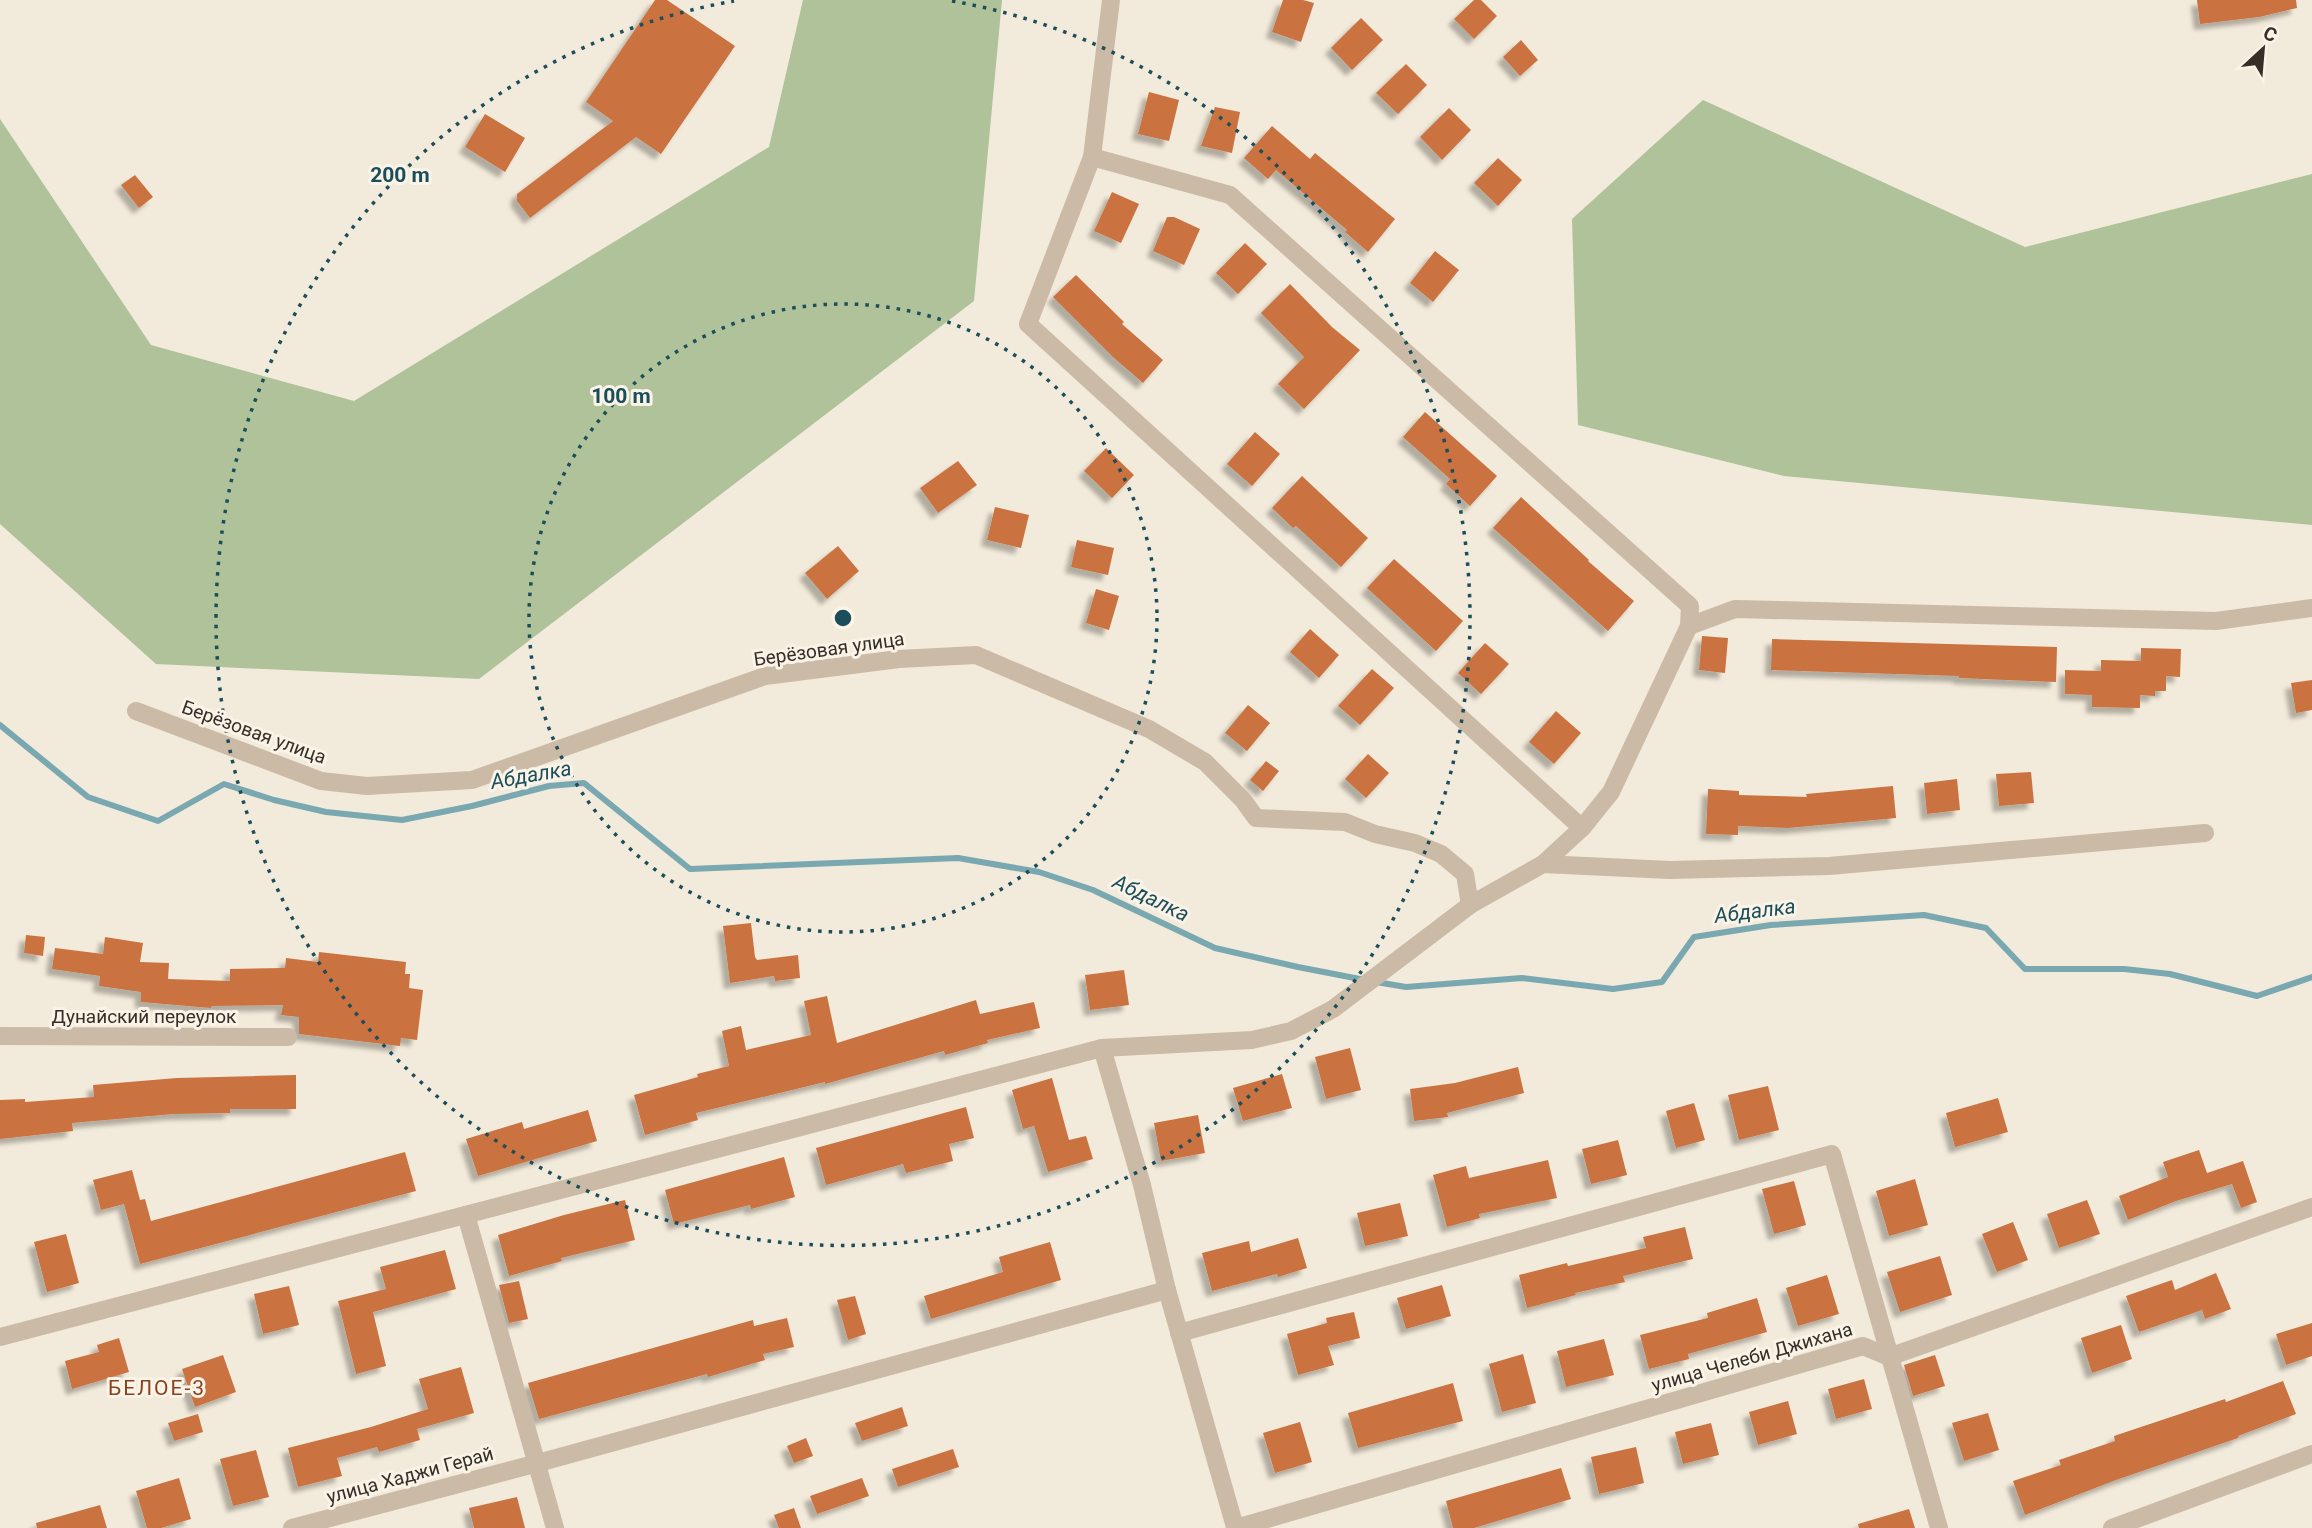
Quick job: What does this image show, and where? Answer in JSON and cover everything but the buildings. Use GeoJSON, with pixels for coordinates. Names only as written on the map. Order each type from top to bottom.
{"type":"FeatureCollection","features":[{"type":"Feature","properties":{"kind":"street"},"geometry":{"type":"LineString","coordinates":[[1111,0],[1092,157],[1028,324],[1582,828]]}},
{"type":"Feature","properties":{"kind":"street"},"geometry":{"type":"LineString","coordinates":[[0,1337],[1102,1048],[1252,1040],[1291,1031],[1333,1009],[1470,905],[1543,864],[1582,828],[1611,792],[1689,626],[1690,606],[1230,195],[1092,157]]}},
{"type":"Feature","properties":{"kind":"street"},"geometry":{"type":"LineString","coordinates":[[1689,626],[1735,609],[2216,621],[2312,608]]}},
{"type":"Feature","properties":{"kind":"street","name":"Берёзовая улица"},"geometry":{"type":"LineString","coordinates":[[136,711],[320,781],[367,786],[472,780],[765,676],[900,659],[976,656],[1149,729],[1205,762],[1256,818],[1345,822],[1375,834],[1415,843],[1440,854],[1465,874],[1470,905]]}},
{"type":"Feature","properties":{"kind":"street"},"geometry":{"type":"LineString","coordinates":[[1543,864],[1670,870],[1829,866],[2205,833]]}},
{"type":"Feature","properties":{"kind":"street","name":"Дунайский переулок"},"geometry":{"type":"LineString","coordinates":[[0,1036],[288,1037]]}},
{"type":"Feature","properties":{"kind":"street"},"geometry":{"type":"LineString","coordinates":[[1102,1048],[1142,1185],[1167,1290],[1236,1527]]}},
{"type":"Feature","properties":{"kind":"street"},"geometry":{"type":"LineString","coordinates":[[1180,1333],[1832,1154],[1939,1528]]}},
{"type":"Feature","properties":{"kind":"street"},"geometry":{"type":"LineString","coordinates":[[1889,1357],[2312,1207]]}},
{"type":"Feature","properties":{"kind":"street"},"geometry":{"type":"LineString","coordinates":[[466,1215],[555,1528]]}},
{"type":"Feature","properties":{"kind":"street","name":"улица Хаджи Герай"},"geometry":{"type":"LineString","coordinates":[[292,1528],[1167,1290]]}},
{"type":"Feature","properties":{"kind":"street","name":"улица Челеби Джихана"},"geometry":{"type":"LineString","coordinates":[[1236,1527],[1863,1346],[1889,1357]]}},
{"type":"Feature","properties":{"kind":"street"},"geometry":{"type":"LineString","coordinates":[[2112,1528],[2312,1454]]}},
{"type":"Feature","properties":{"kind":"green space"},"geometry":{"type":"Polygon","coordinates":[[[803,0],[1002,0],[974,301],[479,679],[156,664],[0,524],[0,119],[151,345],[354,401],[769,147],[803,0]]]}},
{"type":"Feature","properties":{"kind":"green space"},"geometry":{"type":"Polygon","coordinates":[[[1703,100],[2025,247],[2312,174],[2312,525],[1784,476],[1578,425],[1572,219],[1703,100]]]}},
{"type":"Feature","properties":{"kind":"waterway","name":"Абдалка"},"geometry":{"type":"LineString","coordinates":[[0,725],[88,797],[158,821],[224,784],[274,800],[326,812],[402,820],[472,806],[549,786],[584,783],[690,869],[958,858],[1039,872],[1093,890],[1215,948],[1365,980]]}},
{"type":"Feature","properties":{"kind":"waterway","name":"Абдалка"},"geometry":{"type":"LineString","coordinates":[[1376,982],[1406,987],[1522,978],[1613,989],[1662,982],[1694,937],[1771,925],[1924,915],[1986,928],[2025,969],[2124,969],[2170,974],[2257,996],[2312,977]]}},
{"type":"Feature","properties":{"kind":"district","name":"БЕЛОЕ-3"},"geometry":{"type":"Point","coordinates":[157,1388]}}]}
